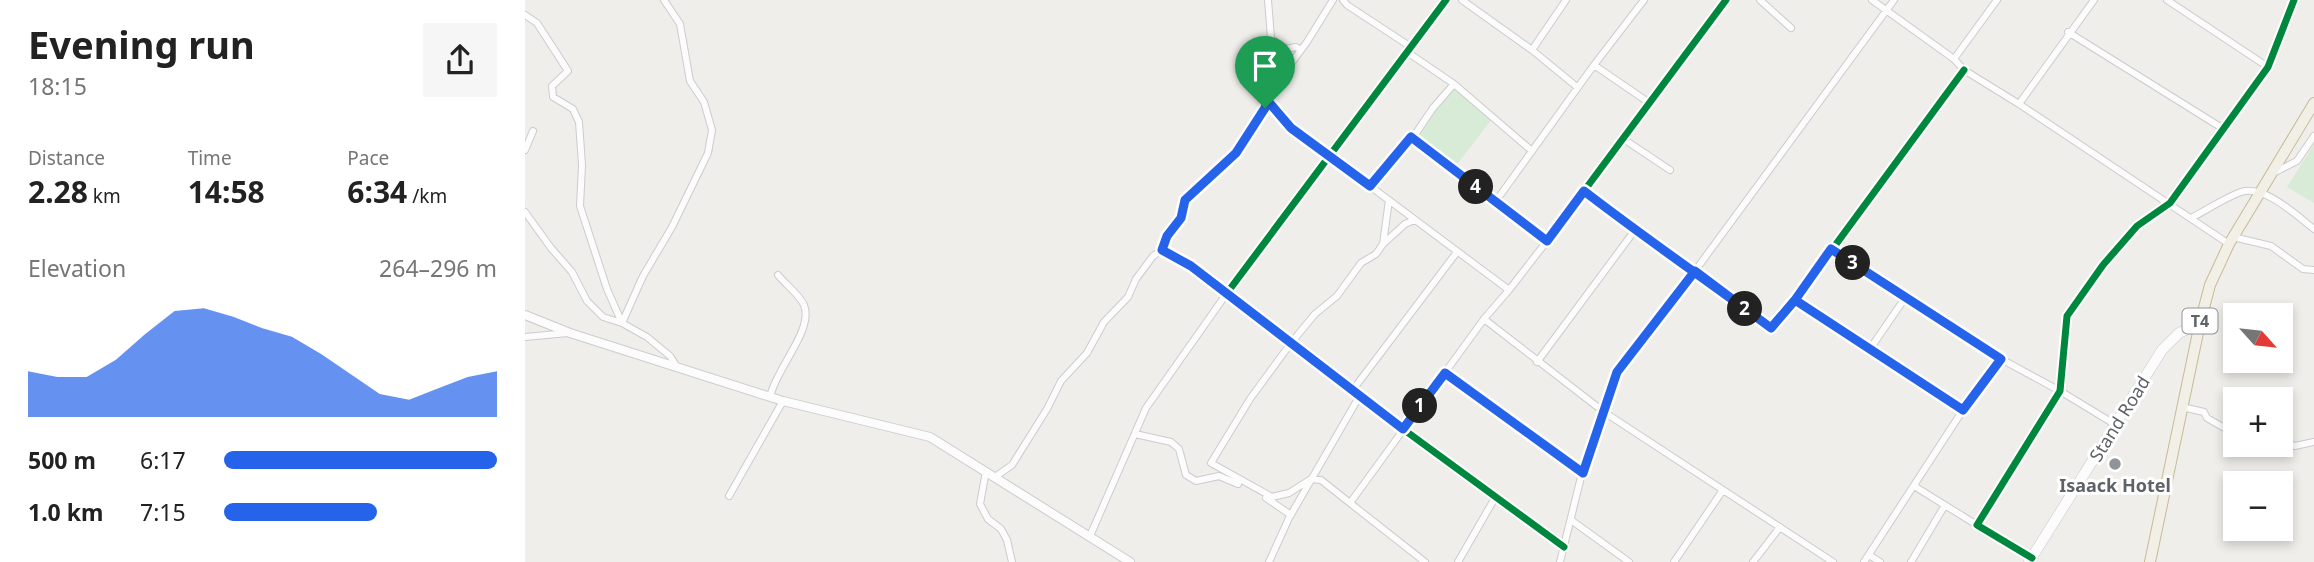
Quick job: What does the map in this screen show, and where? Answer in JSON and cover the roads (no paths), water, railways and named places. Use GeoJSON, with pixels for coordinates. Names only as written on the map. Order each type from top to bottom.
{"type":"FeatureCollection","features":[{"type":"Feature","properties":{"kind":"highway","name":"T4"},"geometry":{"type":"LineString","coordinates":[[2150,562],[2210,285],[2231,241],[2314,103]]}},
{"type":"Feature","properties":{"kind":"main road","name":"Stand Road"},"geometry":{"type":"LineString","coordinates":[[2030,560],[2162,350],[2179,333],[2200,323]]}},
{"type":"Feature","properties":{"kind":"street"},"geometry":{"type":"LineString","coordinates":[[622,323],[643,276],[678,215],[708,153],[712,130],[704,102],[690,80],[680,24],[664,0]]}},
{"type":"Feature","properties":{"kind":"street"},"geometry":{"type":"LineString","coordinates":[[995,477],[1011,465],[1047,409],[1061,381],[1087,353],[1104,322],[1128,298],[1136,279],[1153,256],[1162,250],[1167,236],[1181,218],[1185,200],[1236,153],[1261,118],[1269,97],[1275,50],[1268,0]]}},
{"type":"Feature","properties":{"kind":"street"},"geometry":{"type":"LineString","coordinates":[[1090,536],[1146,408],[1227,293],[1446,0]]}},
{"type":"Feature","properties":{"kind":"street"},"geometry":{"type":"LineString","coordinates":[[1462,0],[1577,87]]}},
{"type":"Feature","properties":{"kind":"street"},"geometry":{"type":"LineString","coordinates":[[1531,51],[1566,0]]}},
{"type":"Feature","properties":{"kind":"street"},"geometry":{"type":"LineString","coordinates":[[1496,201],[1577,87],[1644,0]]}},
{"type":"Feature","properties":{"kind":"street"},"geometry":{"type":"LineString","coordinates":[[1350,503],[1484,319],[1547,241],[1726,0]]}},
{"type":"Feature","properties":{"kind":"street"},"geometry":{"type":"LineString","coordinates":[[1760,0],[1791,28]]}},
{"type":"Feature","properties":{"kind":"street"},"geometry":{"type":"LineString","coordinates":[[1872,0],[1954,59],[1964,70],[2191,218],[2231,241],[2271,246],[2302,269],[2314,270]]}},
{"type":"Feature","properties":{"kind":"street"},"geometry":{"type":"LineString","coordinates":[[1560,562],[1583,473],[1617,372],[1695,271],[1894,0]]}},
{"type":"Feature","properties":{"kind":"street"},"geometry":{"type":"LineString","coordinates":[[1954,59],[1997,0]]}},
{"type":"Feature","properties":{"kind":"street"},"geometry":{"type":"LineString","coordinates":[[2019,104],[2068,32],[2094,0]]}},
{"type":"Feature","properties":{"kind":"street"},"geometry":{"type":"LineString","coordinates":[[2167,0],[2268,66]]}},
{"type":"Feature","properties":{"kind":"street"},"geometry":{"type":"LineString","coordinates":[[1977,525],[2060,391],[2067,316],[2103,265],[2137,226],[2170,203],[2268,66],[2294,0]]}},
{"type":"Feature","properties":{"kind":"street"},"geometry":{"type":"LineString","coordinates":[[1269,97],[1332,3],[1345,2],[1454,84],[1532,150]]}},
{"type":"Feature","properties":{"kind":"street"},"geometry":{"type":"LineString","coordinates":[[525,15],[537,23],[568,71],[552,86],[553,97],[573,109],[579,122],[582,165],[580,206],[607,289],[622,323]]}},
{"type":"Feature","properties":{"kind":"street"},"geometry":{"type":"LineString","coordinates":[[2068,32],[2222,128]]}},
{"type":"Feature","properties":{"kind":"street"},"geometry":{"type":"LineString","coordinates":[[1273,40],[1286,49],[1296,47],[1301,50]]}},
{"type":"Feature","properties":{"kind":"street"},"geometry":{"type":"LineString","coordinates":[[1594,65],[1648,102]]}},
{"type":"Feature","properties":{"kind":"street"},"geometry":{"type":"LineString","coordinates":[[1584,191],[1771,328],[1795,300],[1964,70]]}},
{"type":"Feature","properties":{"kind":"street"},"geometry":{"type":"LineString","coordinates":[[1370,186],[1454,84]]}},
{"type":"Feature","properties":{"kind":"street"},"geometry":{"type":"LineString","coordinates":[[1269,97],[1291,128],[1509,290]]}},
{"type":"Feature","properties":{"kind":"street"},"geometry":{"type":"LineString","coordinates":[[525,150],[533,131]]}},
{"type":"Feature","properties":{"kind":"street"},"geometry":{"type":"LineString","coordinates":[[2270,175],[2297,161],[2314,136]]}},
{"type":"Feature","properties":{"kind":"street"},"geometry":{"type":"LineString","coordinates":[[1412,138],[1547,241]]}},
{"type":"Feature","properties":{"kind":"street"},"geometry":{"type":"LineString","coordinates":[[1622,138],[1670,170]]}},
{"type":"Feature","properties":{"kind":"street"},"geometry":{"type":"LineString","coordinates":[[2191,218],[2244,191],[2275,199],[2314,229]]}},
{"type":"Feature","properties":{"kind":"street"},"geometry":{"type":"LineString","coordinates":[[1383,244],[1388,200]]}},
{"type":"Feature","properties":{"kind":"street"},"geometry":{"type":"LineString","coordinates":[[525,212],[572,272],[587,301],[603,317],[622,323],[647,337],[670,356],[677,367]]}},
{"type":"Feature","properties":{"kind":"street"},"geometry":{"type":"LineString","coordinates":[[1414,219],[1383,244],[1376,254],[1361,262],[1337,296],[1315,314],[1256,390],[1211,463],[1272,497],[1289,493],[1311,480],[1321,480],[1425,562]]}},
{"type":"Feature","properties":{"kind":"street"},"geometry":{"type":"LineString","coordinates":[[1537,362],[1635,230]]}},
{"type":"Feature","properties":{"kind":"street"},"geometry":{"type":"LineString","coordinates":[[1831,249],[2001,359],[2116,425]]}},
{"type":"Feature","properties":{"kind":"street"},"geometry":{"type":"LineString","coordinates":[[1162,250],[1191,266],[1359,397],[1564,547]]}},
{"type":"Feature","properties":{"kind":"street"},"geometry":{"type":"LineString","coordinates":[[1352,391],[1457,252]]}},
{"type":"Feature","properties":{"kind":"street"},"geometry":{"type":"LineString","coordinates":[[770,397],[773,382],[801,335],[806,319],[803,303],[778,275]]}},
{"type":"Feature","properties":{"kind":"street"},"geometry":{"type":"LineString","coordinates":[[1870,349],[1905,298]]}},
{"type":"Feature","properties":{"kind":"street"},"geometry":{"type":"LineString","coordinates":[[1795,300],[1963,410]]}},
{"type":"Feature","properties":{"kind":"street"},"geometry":{"type":"LineString","coordinates":[[525,315],[570,333],[783,401],[930,437],[1130,562]]}},
{"type":"Feature","properties":{"kind":"street"},"geometry":{"type":"LineString","coordinates":[[1484,319],[1604,412],[1833,562]]}},
{"type":"Feature","properties":{"kind":"street"},"geometry":{"type":"LineString","coordinates":[[525,337],[570,333]]}},
{"type":"Feature","properties":{"kind":"street"},"geometry":{"type":"LineString","coordinates":[[1880,562],[1866,559],[1963,410],[2001,359]]}},
{"type":"Feature","properties":{"kind":"street"},"geometry":{"type":"LineString","coordinates":[[1445,373],[1583,473]]}},
{"type":"Feature","properties":{"kind":"street"},"geometry":{"type":"LineString","coordinates":[[1269,562],[1291,515],[1359,397]]}},
{"type":"Feature","properties":{"kind":"street"},"geometry":{"type":"LineString","coordinates":[[729,496],[783,401]]}},
{"type":"Feature","properties":{"kind":"street"},"geometry":{"type":"LineString","coordinates":[[2182,407],[2204,412],[2207,418],[2223,427]]}},
{"type":"Feature","properties":{"kind":"street"},"geometry":{"type":"LineString","coordinates":[[1135,434],[1171,442],[1179,449],[1186,475],[1196,481],[1219,476],[1266,498],[1291,515]]}},
{"type":"Feature","properties":{"kind":"street"},"geometry":{"type":"LineString","coordinates":[[2293,445],[2314,442]]}},
{"type":"Feature","properties":{"kind":"street"},"geometry":{"type":"LineString","coordinates":[[986,471],[980,504],[988,519],[1001,529],[1007,540],[1012,562]]}},
{"type":"Feature","properties":{"kind":"street"},"geometry":{"type":"LineString","coordinates":[[1914,486],[2030,560]]}},
{"type":"Feature","properties":{"kind":"street"},"geometry":{"type":"LineString","coordinates":[[1674,562],[1723,490]]}},
{"type":"Feature","properties":{"kind":"street"},"geometry":{"type":"LineString","coordinates":[[1458,562],[1496,496]]}},
{"type":"Feature","properties":{"kind":"street"},"geometry":{"type":"LineString","coordinates":[[1911,562],[1945,505]]}},
{"type":"Feature","properties":{"kind":"street"},"geometry":{"type":"LineString","coordinates":[[1571,520],[1629,562]]}},
{"type":"Feature","properties":{"kind":"street"},"geometry":{"type":"LineString","coordinates":[[1753,562],[1780,527]]}},
{"type":"Feature","properties":{"kind":"place","name":"Isaack Hotel"},"geometry":{"type":"Point","coordinates":[2115,464]}}]}
